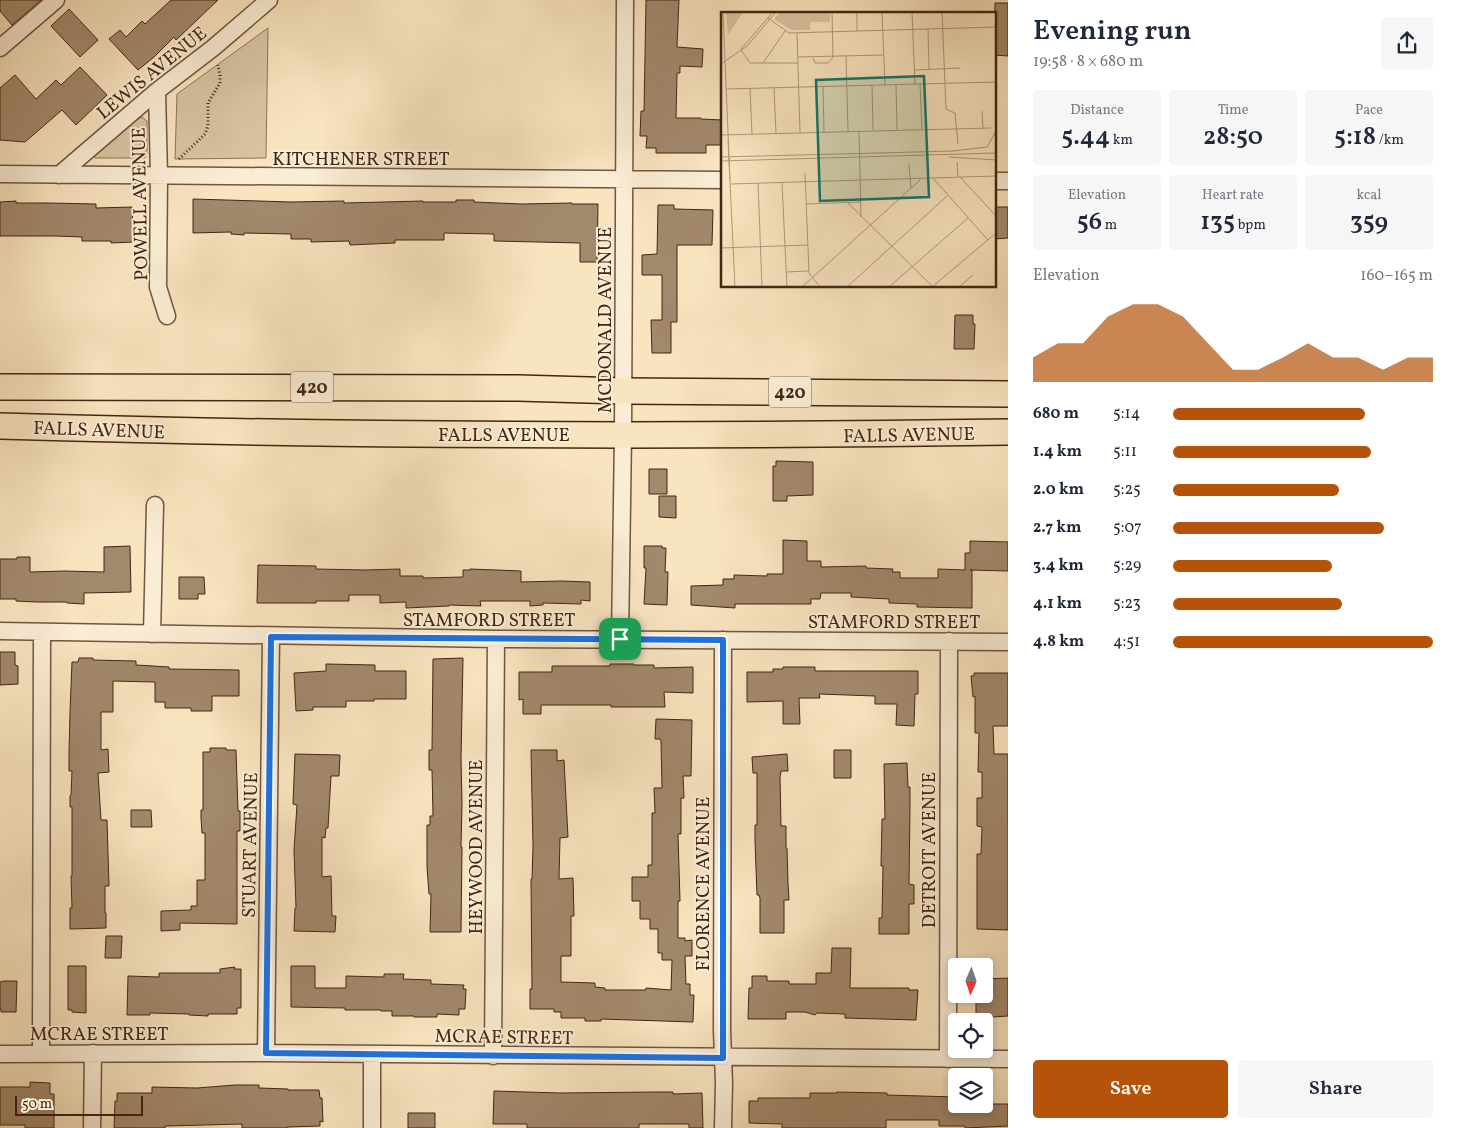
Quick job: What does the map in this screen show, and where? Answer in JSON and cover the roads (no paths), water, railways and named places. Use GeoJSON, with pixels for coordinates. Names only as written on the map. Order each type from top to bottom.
{"type":"FeatureCollection","features":[{"type":"Feature","properties":{"kind":"highway","name":"FALLS AVENUE"},"geometry":{"type":"LineString","coordinates":[[0,387],[518,388],[623,391],[1008,394]]}},
{"type":"Feature","properties":{"kind":"highway","name":"FALLS AVENUE"},"geometry":{"type":"LineString","coordinates":[[0,426],[252,432],[623,435],[825,435],[1008,432]]}},
{"type":"Feature","properties":{"kind":"street"},"geometry":{"type":"LineString","coordinates":[[0,48],[56,0]]}},
{"type":"Feature","properties":{"kind":"street","name":"LEWIS AVENUE"},"geometry":{"type":"LineString","coordinates":[[60,175],[157,91],[213,48],[269,0]]}},
{"type":"Feature","properties":{"kind":"street","name":"MCDONALD AVENUE"},"geometry":{"type":"LineString","coordinates":[[620,639],[625,0]]}},
{"type":"Feature","properties":{"kind":"street","name":"POWELL AVENUE"},"geometry":{"type":"LineString","coordinates":[[157,91],[159,176],[158,286],[167,316]]}},
{"type":"Feature","properties":{"kind":"street","name":"KITCHENER STREET"},"geometry":{"type":"LineString","coordinates":[[0,174],[721,180]]}},
{"type":"Feature","properties":{"kind":"street"},"geometry":{"type":"LineString","coordinates":[[152,634],[155,505]]}},
{"type":"Feature","properties":{"kind":"street","name":"STAMFORD STREET"},"geometry":{"type":"LineString","coordinates":[[0,631],[271,637],[1008,642]]}},
{"type":"Feature","properties":{"kind":"street"},"geometry":{"type":"LineString","coordinates":[[41,1054],[42,632]]}},
{"type":"Feature","properties":{"kind":"street","name":"STUART AVENUE"},"geometry":{"type":"LineString","coordinates":[[266,1053],[271,637]]}},
{"type":"Feature","properties":{"kind":"street","name":"HEYWOOD AVENUE"},"geometry":{"type":"LineString","coordinates":[[493,1056],[496,639]]}},
{"type":"Feature","properties":{"kind":"street","name":"FLORENCE AVENUE"},"geometry":{"type":"LineString","coordinates":[[723,640],[723,1128]]}},
{"type":"Feature","properties":{"kind":"street","name":"DETROIT AVENUE"},"geometry":{"type":"LineString","coordinates":[[948,1059],[949,641]]}},
{"type":"Feature","properties":{"kind":"street"},"geometry":{"type":"LineString","coordinates":[[92,1128],[93,1053]]}},
{"type":"Feature","properties":{"kind":"street","name":"MCRAE STREET"},"geometry":{"type":"LineString","coordinates":[[0,1054],[266,1053],[1008,1060]]}},
{"type":"Feature","properties":{"kind":"street"},"geometry":{"type":"LineString","coordinates":[[372,1054],[372,1128]]}}]}
